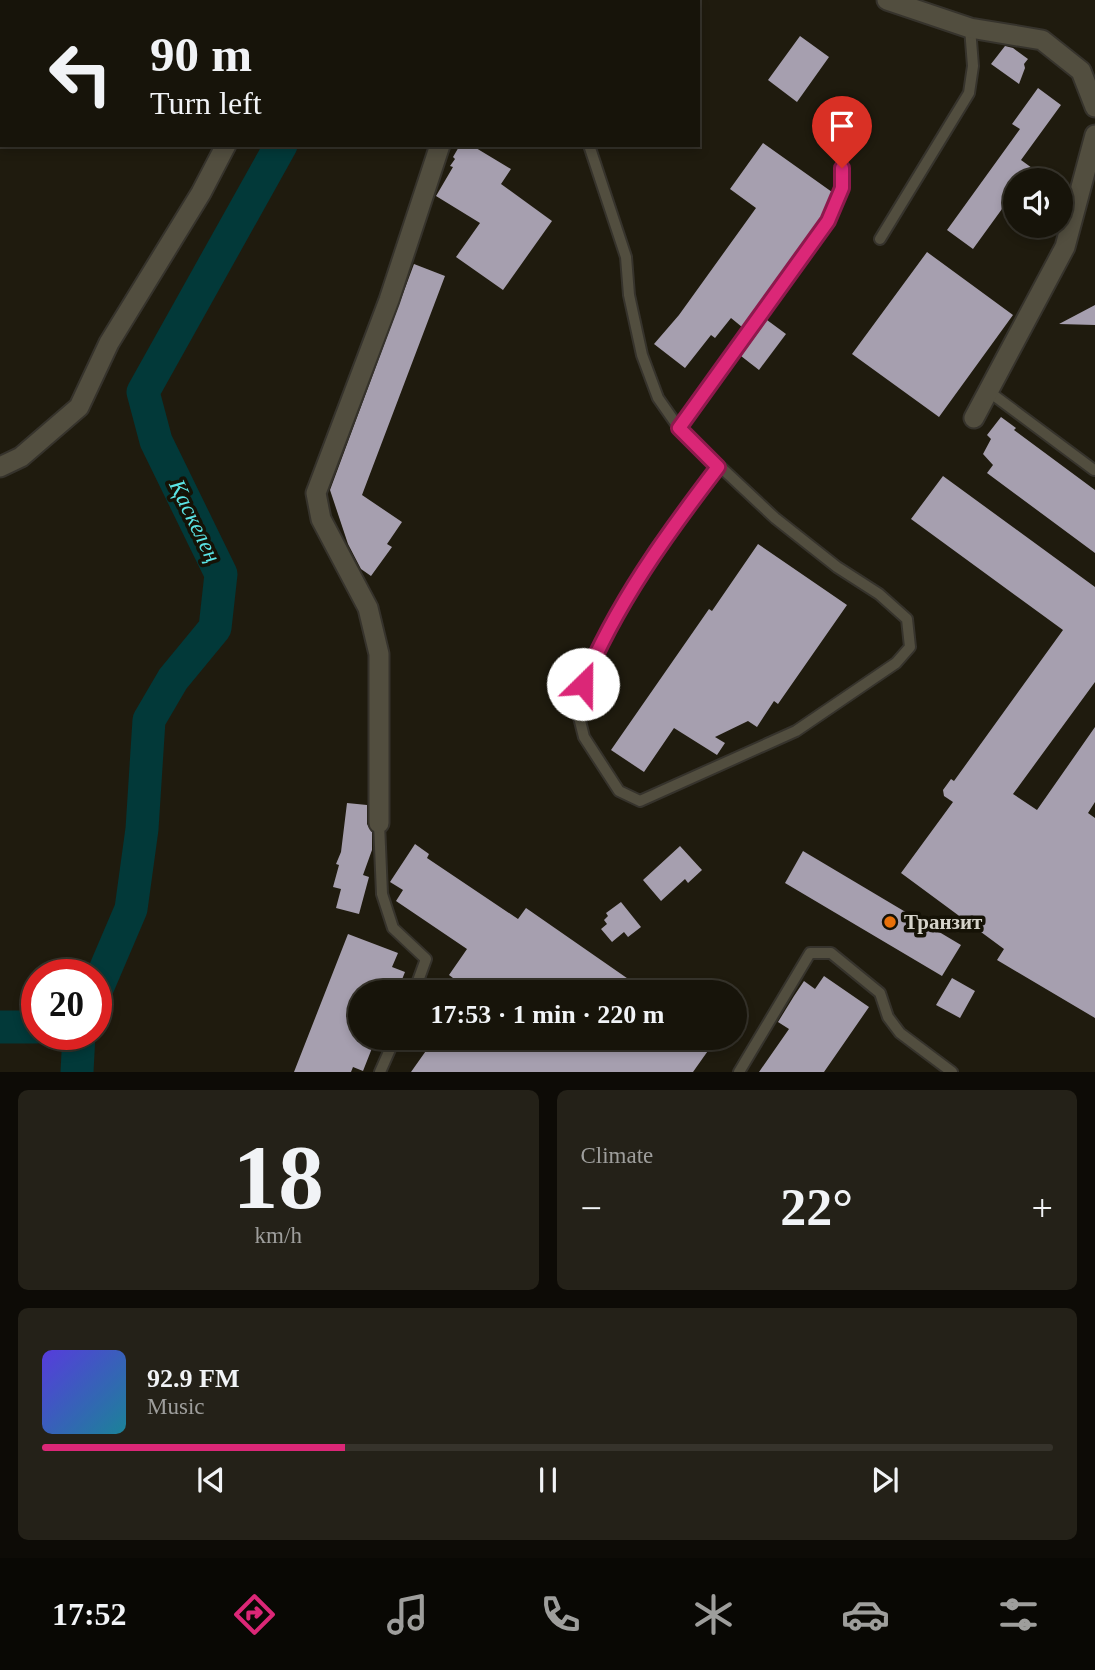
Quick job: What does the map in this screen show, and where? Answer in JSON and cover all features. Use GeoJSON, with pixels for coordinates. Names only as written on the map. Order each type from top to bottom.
{"type":"FeatureCollection","features":[{"type":"Feature","properties":{"kind":"street"},"geometry":{"type":"LineString","coordinates":[[887,0],[970,27],[1042,40],[1081,71],[1094,101]]}},
{"type":"Feature","properties":{"kind":"street"},"geometry":{"type":"LineString","coordinates":[[974,418],[1065,247],[1095,135]]}},
{"type":"Feature","properties":{"kind":"street"},"geometry":{"type":"LineString","coordinates":[[0,467],[21,457],[79,407],[109,343],[201,193],[225,147]]}},
{"type":"Feature","properties":{"kind":"street"},"geometry":{"type":"LineString","coordinates":[[379,823],[379,654],[368,608],[321,519],[316,493],[389,300],[439,147]]}},
{"type":"Feature","properties":{"kind":"lane"},"geometry":{"type":"LineString","coordinates":[[880,239],[969,93],[973,66],[970,27]]}},
{"type":"Feature","properties":{"kind":"lane"},"geometry":{"type":"LineString","coordinates":[[590,147],[626,257],[629,295],[642,355],[658,398],[679,428],[775,518],[837,567],[879,594],[907,619],[910,647],[896,663],[796,731],[639,801],[619,791],[584,737],[575,701],[597,649],[654,551],[718,467]]}},
{"type":"Feature","properties":{"kind":"lane"},"geometry":{"type":"LineString","coordinates":[[679,428],[828,221],[842,188],[842,168]]}},
{"type":"Feature","properties":{"kind":"lane"},"geometry":{"type":"LineString","coordinates":[[988,391],[1094,470]]}},
{"type":"Feature","properties":{"kind":"lane"},"geometry":{"type":"LineString","coordinates":[[379,823],[382,894],[393,928],[426,959],[418,980]]}},
{"type":"Feature","properties":{"kind":"lane"},"geometry":{"type":"LineString","coordinates":[[739,1072],[810,953],[831,953],[880,993],[888,1017],[900,1033],[952,1072]]}},
{"type":"Feature","properties":{"kind":"lane"},"geometry":{"type":"LineString","coordinates":[[380,1072],[390,1050]]}},
{"type":"Feature","properties":{"kind":"building"},"geometry":{"type":"Polygon","coordinates":[[[800,36],[829,57],[797,102],[768,80],[800,36]]]}},
{"type":"Feature","properties":{"kind":"building"},"geometry":{"type":"Polygon","coordinates":[[[1005,46],[1013,48],[1028,59],[1019,84],[991,64],[1005,46]]]}},
{"type":"Feature","properties":{"kind":"building"},"geometry":{"type":"Polygon","coordinates":[[[1038,88],[1061,105],[1021,160],[1032,168],[1003,168],[1003,208],[973,249],[947,230],[1020,129],[1012,124],[1038,88]]]}},
{"type":"Feature","properties":{"kind":"building"},"geometry":{"type":"Polygon","coordinates":[[[763,143],[832,192],[821,217],[742,327],[731,318],[715,338],[711,335],[685,368],[654,344],[679,315],[756,208],[730,189],[763,143]]]}},
{"type":"Feature","properties":{"kind":"building"},"geometry":{"type":"Polygon","coordinates":[[[459,147],[474,147],[511,169],[501,184],[552,221],[503,290],[456,257],[480,223],[436,196],[453,167],[450,166],[455,159],[453,157],[459,147]]]}},
{"type":"Feature","properties":{"kind":"building"},"geometry":{"type":"Polygon","coordinates":[[[927,252],[1013,315],[939,417],[852,354],[927,252]]]}},
{"type":"Feature","properties":{"kind":"building"},"geometry":{"type":"Polygon","coordinates":[[[414,264],[445,276],[362,495],[402,522],[387,544],[392,547],[371,576],[361,569],[348,544],[330,490],[414,264]]]}},
{"type":"Feature","properties":{"kind":"building"},"geometry":{"type":"Polygon","coordinates":[[[1095,305],[1095,325],[1059,324],[1095,305]]]}},
{"type":"Feature","properties":{"kind":"building"},"geometry":{"type":"Polygon","coordinates":[[[767,320],[786,334],[759,370],[741,356],[767,320]]]}},
{"type":"Feature","properties":{"kind":"building"},"geometry":{"type":"Polygon","coordinates":[[[1001,417],[1016,428],[1014,430],[1095,490],[1095,553],[987,473],[993,465],[983,454],[991,439],[987,435],[1001,417]]]}},
{"type":"Feature","properties":{"kind":"building"},"geometry":{"type":"Polygon","coordinates":[[[943,476],[1095,587],[1095,682],[1013,794],[1037,810],[1095,727],[1095,802],[1088,813],[1095,818],[1095,1018],[997,960],[1004,949],[901,873],[953,802],[944,796],[943,790],[951,779],[954,781],[1063,630],[911,519],[943,476]]]}},
{"type":"Feature","properties":{"kind":"building"},"geometry":{"type":"Polygon","coordinates":[[[758,544],[847,605],[778,704],[774,701],[757,727],[748,721],[715,737],[725,743],[717,755],[674,728],[644,772],[611,750],[709,609],[712,611],[758,544]]]}},
{"type":"Feature","properties":{"kind":"building"},"geometry":{"type":"Polygon","coordinates":[[[347,803],[367,805],[367,824],[372,832],[372,850],[363,875],[369,877],[359,914],[336,908],[341,889],[333,887],[339,865],[336,864],[341,852],[347,803]]]}},
{"type":"Feature","properties":{"kind":"building"},"geometry":{"type":"Polygon","coordinates":[[[415,844],[429,854],[427,858],[518,919],[526,908],[630,980],[452,980],[453,978],[449,975],[467,949],[396,901],[403,890],[390,882],[415,844]]]}},
{"type":"Feature","properties":{"kind":"building"},"geometry":{"type":"Polygon","coordinates":[[[680,846],[702,870],[688,883],[685,879],[661,901],[643,880],[680,846]]]}},
{"type":"Feature","properties":{"kind":"building"},"geometry":{"type":"Polygon","coordinates":[[[803,851],[961,945],[942,976],[785,883],[803,851]]]}},
{"type":"Feature","properties":{"kind":"building"},"geometry":{"type":"Polygon","coordinates":[[[621,902],[641,927],[628,937],[624,932],[612,942],[601,929],[607,924],[604,920],[608,916],[606,913],[621,902]]]}},
{"type":"Feature","properties":{"kind":"building"},"geometry":{"type":"Polygon","coordinates":[[[348,934],[398,953],[392,967],[405,972],[402,980],[348,980],[348,1050],[371,1050],[363,1071],[353,1067],[351,1072],[294,1072],[348,934]]]}},
{"type":"Feature","properties":{"kind":"building"},"geometry":{"type":"Polygon","coordinates":[[[824,976],[869,1007],[824,1072],[759,1072],[789,1029],[778,1022],[804,981],[815,989],[824,976]]]}},
{"type":"Feature","properties":{"kind":"building"},"geometry":{"type":"Polygon","coordinates":[[[952,978],[975,991],[960,1018],[936,1005],[952,978]]]}},
{"type":"Feature","properties":{"kind":"building"},"geometry":{"type":"Polygon","coordinates":[[[427,1050],[709,1050],[693,1072],[411,1072],[427,1050]]]}},
{"type":"Feature","properties":{"kind":"waterway","name":"Қаскелең"},"geometry":{"type":"LineString","coordinates":[[110,959],[131,909],[142,829],[149,720],[173,679],[215,628],[221,574],[156,441],[143,392],[280,147]]}},
{"type":"Feature","properties":{"kind":"waterway"},"geometry":{"type":"LineString","coordinates":[[0,1027],[21,1027]]}},
{"type":"Feature","properties":{"kind":"waterway","name":"Қаскелең"},"geometry":{"type":"LineString","coordinates":[[77,1072],[78,1050]]}},
{"type":"Feature","properties":{"kind":"place","name":"Транзит"},"geometry":{"type":"Point","coordinates":[890,922]}},
{"type":"Feature","properties":{"kind":"route"},"geometry":{"type":"LineString","coordinates":[[583,684],[597,649],[654,551],[718,467],[679,428],[828,221],[842,188],[842,168]]}}]}
